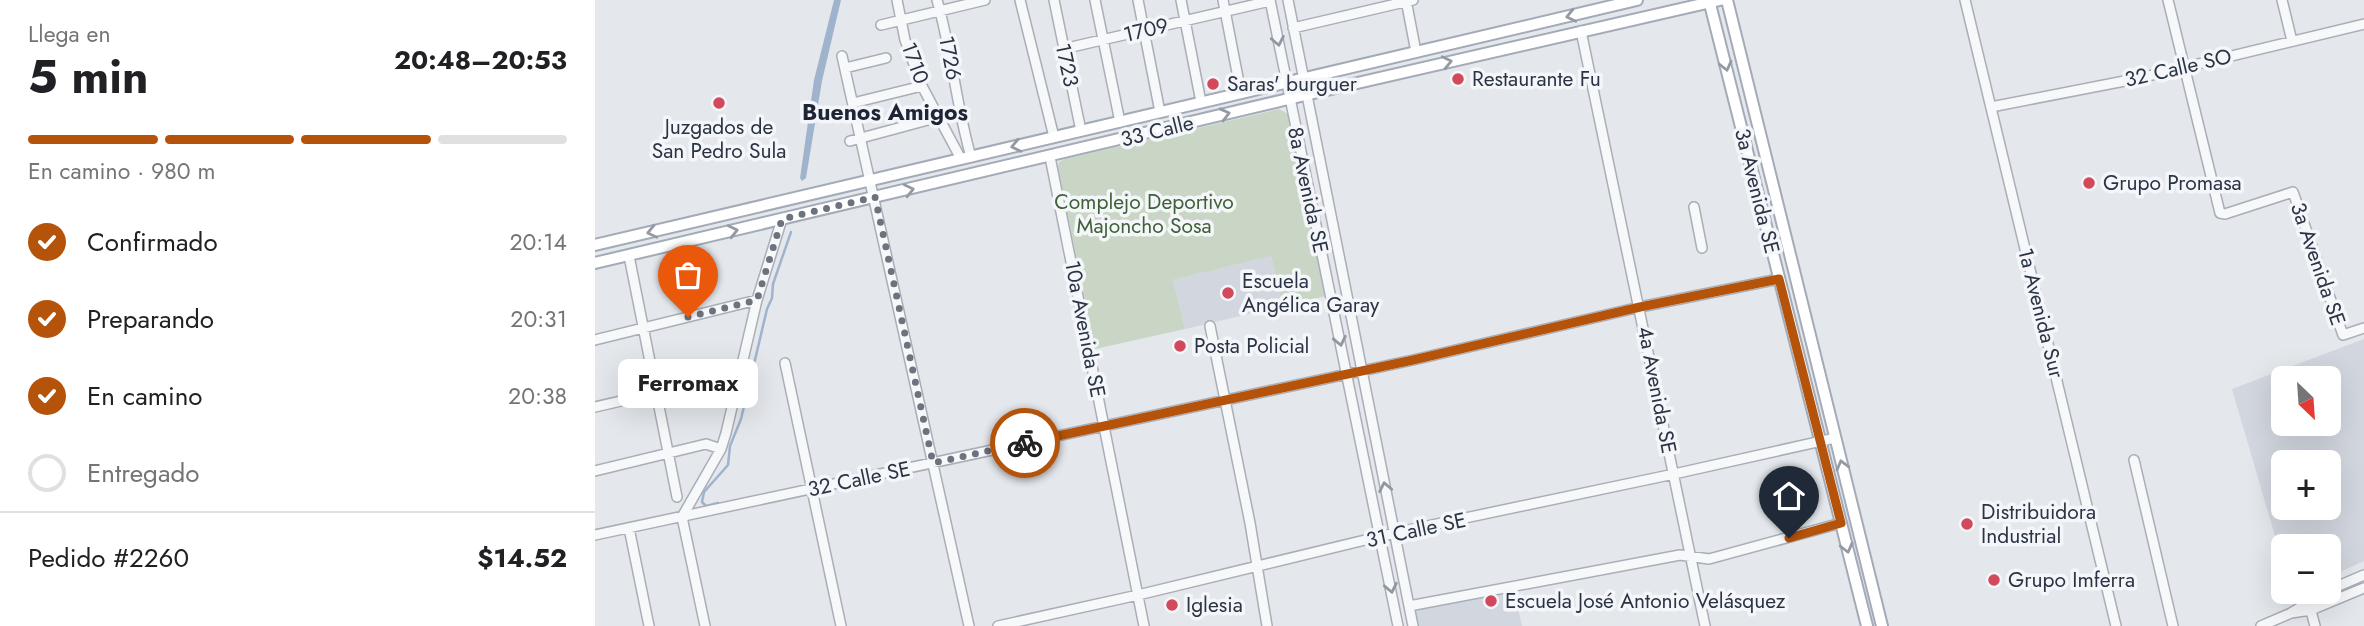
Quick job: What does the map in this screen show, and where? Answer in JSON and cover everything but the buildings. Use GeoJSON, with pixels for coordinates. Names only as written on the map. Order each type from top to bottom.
{"type":"FeatureCollection","features":[{"type":"Feature","properties":{"kind":"main road","name":"33 Calle"},"geometry":{"type":"LineString","coordinates":[[595,245],[1637,0]]}},
{"type":"Feature","properties":{"kind":"main road","name":"3a Avenida SE"},"geometry":{"type":"LineString","coordinates":[[1727,0],[1882,626]]}},
{"type":"Feature","properties":{"kind":"main road","name":"33 Calle"},"geometry":{"type":"LineString","coordinates":[[595,263],[1713,1]]}},
{"type":"Feature","properties":{"kind":"main road","name":"3a Avenida SE"},"geometry":{"type":"LineString","coordinates":[[1713,1],[1779,279],[1867,626]]}},
{"type":"Feature","properties":{"kind":"street","name":"1710"},"geometry":{"type":"LineString","coordinates":[[897,0],[905,40],[922,86],[966,158]]}},
{"type":"Feature","properties":{"kind":"street","name":"1726"},"geometry":{"type":"LineString","coordinates":[[937,0],[966,158]]}},
{"type":"Feature","properties":{"kind":"street"},"geometry":{"type":"LineString","coordinates":[[881,25],[985,0]]}},
{"type":"Feature","properties":{"kind":"street"},"geometry":{"type":"LineString","coordinates":[[1020,0],[1054,137]]}},
{"type":"Feature","properties":{"kind":"street","name":"1723"},"geometry":{"type":"LineString","coordinates":[[1053,0],[1081,131]]}},
{"type":"Feature","properties":{"kind":"street"},"geometry":{"type":"LineString","coordinates":[[1095,0],[1120,122]]}},
{"type":"Feature","properties":{"kind":"street"},"geometry":{"type":"LineString","coordinates":[[1138,0],[1160,112]]}},
{"type":"Feature","properties":{"kind":"street"},"geometry":{"type":"LineString","coordinates":[[1181,0],[1201,103]]}},
{"type":"Feature","properties":{"kind":"street"},"geometry":{"type":"LineString","coordinates":[[1223,0],[1241,93]]}},
{"type":"Feature","properties":{"kind":"street","name":"1709"},"geometry":{"type":"LineString","coordinates":[[1063,49],[1270,0]]}},
{"type":"Feature","properties":{"kind":"street","name":"8a Avenida SE"},"geometry":{"type":"LineString","coordinates":[[1270,0],[1398,626]]}},
{"type":"Feature","properties":{"kind":"street","name":"8a Avenida SE"},"geometry":{"type":"LineString","coordinates":[[1287,0],[1413,626]]}},
{"type":"Feature","properties":{"kind":"street","name":"1a Avenida Sur"},"geometry":{"type":"LineString","coordinates":[[1965,0],[2116,626]]}},
{"type":"Feature","properties":{"kind":"street"},"geometry":{"type":"LineString","coordinates":[[2168,0],[2185,67]]}},
{"type":"Feature","properties":{"kind":"street"},"geometry":{"type":"LineString","coordinates":[[2282,0],[2292,41]]}},
{"type":"Feature","properties":{"kind":"street"},"geometry":{"type":"LineString","coordinates":[[1293,28],[1408,1],[1416,52]]}},
{"type":"Feature","properties":{"kind":"street","name":"32 Calle SO"},"geometry":{"type":"LineString","coordinates":[[1991,107],[2185,67],[2364,24]]}},
{"type":"Feature","properties":{"kind":"street","name":"4a Avenida SE"},"geometry":{"type":"LineString","coordinates":[[1581,31],[1705,626]]}},
{"type":"Feature","properties":{"kind":"street"},"geometry":{"type":"LineString","coordinates":[[842,56],[969,626]]}},
{"type":"Feature","properties":{"kind":"street"},"geometry":{"type":"LineString","coordinates":[[845,68],[886,58]]}},
{"type":"Feature","properties":{"kind":"street","name":"3a Avenida SE"},"geometry":{"type":"LineString","coordinates":[[2185,67],[2222,214],[2293,192],[2343,335],[2364,328]]}},
{"type":"Feature","properties":{"kind":"street"},"geometry":{"type":"LineString","coordinates":[[853,103],[922,86]]}},
{"type":"Feature","properties":{"kind":"street"},"geometry":{"type":"LineString","coordinates":[[850,141],[939,117]]}},
{"type":"Feature","properties":{"kind":"street","name":"10a Avenida SE"},"geometry":{"type":"LineString","coordinates":[[1050,157],[1145,626]]}},
{"type":"Feature","properties":{"kind":"street"},"geometry":{"type":"LineString","coordinates":[[1694,207],[1702,248]]}},
{"type":"Feature","properties":{"kind":"street"},"geometry":{"type":"LineString","coordinates":[[705,626],[682,517],[721,449],[742,373],[757,300],[782,219]]}},
{"type":"Feature","properties":{"kind":"street"},"geometry":{"type":"LineString","coordinates":[[629,256],[677,497]]}},
{"type":"Feature","properties":{"kind":"street","name":"32 Calle SE"},"geometry":{"type":"LineString","coordinates":[[595,535],[1779,279]]}},
{"type":"Feature","properties":{"kind":"street"},"geometry":{"type":"LineString","coordinates":[[595,340],[757,300]]}},
{"type":"Feature","properties":{"kind":"street"},"geometry":{"type":"LineString","coordinates":[[1210,326],[1250,523],[1267,626]]}},
{"type":"Feature","properties":{"kind":"street"},"geometry":{"type":"LineString","coordinates":[[785,363],[841,626]]}},
{"type":"Feature","properties":{"kind":"street"},"geometry":{"type":"LineString","coordinates":[[595,407],[742,373]]}},
{"type":"Feature","properties":{"kind":"street","name":"31 Calle SE"},"geometry":{"type":"LineString","coordinates":[[997,626],[1138,596],[1394,533],[1835,438]]}},
{"type":"Feature","properties":{"kind":"street"},"geometry":{"type":"LineString","coordinates":[[595,471],[706,444],[721,449]]}},
{"type":"Feature","properties":{"kind":"street"},"geometry":{"type":"LineString","coordinates":[[2134,460],[2173,626]]}},
{"type":"Feature","properties":{"kind":"street"},"geometry":{"type":"LineString","coordinates":[[1409,607],[1680,555],[1709,559],[1841,523]]}},
{"type":"Feature","properties":{"kind":"street"},"geometry":{"type":"LineString","coordinates":[[629,528],[649,626]]}},
{"type":"Feature","properties":{"kind":"street"},"geometry":{"type":"LineString","coordinates":[[2341,585],[2364,575]]}},
{"type":"Feature","properties":{"kind":"street"},"geometry":{"type":"LineString","coordinates":[[2261,626],[2364,588]]}},
{"type":"Feature","properties":{"kind":"street"},"geometry":{"type":"LineString","coordinates":[[2310,606],[2315,626]]}},
{"type":"Feature","properties":{"kind":"shaded area","name":"Escuela Angélica Garay"},"geometry":{"type":"Polygon","coordinates":[[[1271,256],[1283,306],[1185,329],[1173,280],[1271,256]]]}},
{"type":"Feature","properties":{"kind":"shaded area"},"geometry":{"type":"Polygon","coordinates":[[[2364,339],[2364,561],[2341,572],[2341,534],[2274,534],[2232,389],[2271,374],[2271,436],[2341,436],[2341,366],[2293,366],[2364,339]]]}},
{"type":"Feature","properties":{"kind":"shaded area","name":"Escuela José Antonio Velásquez"},"geometry":{"type":"Polygon","coordinates":[[[1514,591],[1522,626],[1418,626],[1415,611],[1514,591]]]}},
{"type":"Feature","properties":{"kind":"green space","name":"Complejo Deportivo Majoncho Sosa"},"geometry":{"type":"Polygon","coordinates":[[[1279,109],[1288,114],[1326,296],[1283,306],[1271,256],[1173,280],[1185,329],[1095,349],[1059,162],[1279,109]]]}},
{"type":"Feature","properties":{"kind":"water"},"geometry":{"type":"Polygon","coordinates":[[[834,0],[841,0],[822,81],[806,178],[802,181],[800,178],[814,80],[834,0]]]}},
{"type":"Feature","properties":{"kind":"waterway"},"geometry":{"type":"LineString","coordinates":[[718,503],[706,506],[702,502],[704,492],[728,465],[730,446],[741,419],[767,309],[772,298],[773,284],[791,232]]}},
{"type":"Feature","properties":{"kind":"way so far"},"geometry":{"type":"LineString","coordinates":[[688,317],[757,300],[782,219],[875,197],[933,463],[1025,443]]}},
{"type":"Feature","properties":{"kind":"place","name":"Restaurante Fu"},"geometry":{"type":"Point","coordinates":[1458,79]}},
{"type":"Feature","properties":{"kind":"place","name":"Saras' burguer"},"geometry":{"type":"Point","coordinates":[1213,84]}},
{"type":"Feature","properties":{"kind":"place","name":"Juzgados de San Pedro Sula"},"geometry":{"type":"Point","coordinates":[719,103]}},
{"type":"Feature","properties":{"kind":"place","name":"Grupo Promasa"},"geometry":{"type":"Point","coordinates":[2089,183]}},
{"type":"Feature","properties":{"kind":"place","name":"Escuela Angélica Garay"},"geometry":{"type":"Point","coordinates":[1228,293]}},
{"type":"Feature","properties":{"kind":"place","name":"Ferromax"},"geometry":{"type":"Point","coordinates":[688,317]}},
{"type":"Feature","properties":{"kind":"place","name":"Posta Policial"},"geometry":{"type":"Point","coordinates":[1180,346]}},
{"type":"Feature","properties":{"kind":"place","name":"Distribuidora Industrial"},"geometry":{"type":"Point","coordinates":[1967,524]}},
{"type":"Feature","properties":{"kind":"place","name":"Grupo Imferra"},"geometry":{"type":"Point","coordinates":[1994,580]}},
{"type":"Feature","properties":{"kind":"place","name":"Escuela José Antonio Velásquez"},"geometry":{"type":"Point","coordinates":[1491,601]}},
{"type":"Feature","properties":{"kind":"place","name":"Iglesia"},"geometry":{"type":"Point","coordinates":[1172,605]}},
{"type":"Feature","properties":{"kind":"district","name":"Buenos Amigos"},"geometry":{"type":"Point","coordinates":[885,112]}},
{"type":"Feature","properties":{"kind":"route"},"geometry":{"type":"LineString","coordinates":[[1025,443],[1413,360],[1640,307],[1779,279],[1841,523],[1789,538]]}}]}
